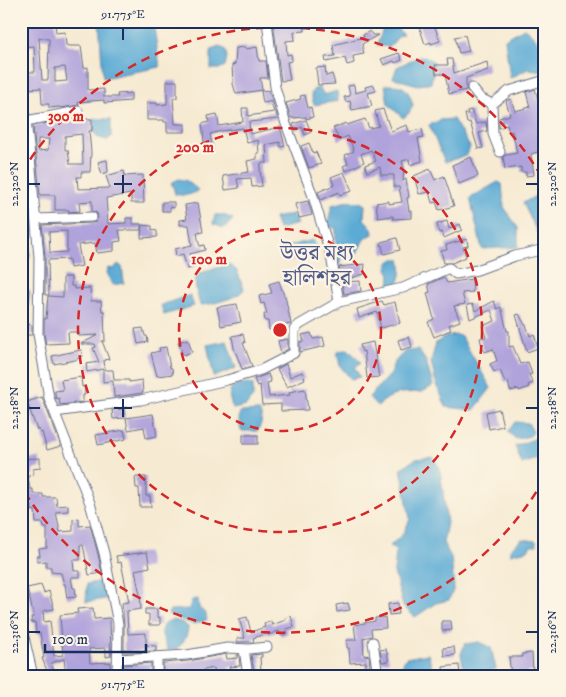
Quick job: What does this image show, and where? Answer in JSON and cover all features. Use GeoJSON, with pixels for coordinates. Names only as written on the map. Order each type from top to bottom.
{"type":"FeatureCollection","features":[{"type":"Feature","properties":{"kind":"street"},"geometry":{"type":"LineString","coordinates":[[267,21],[275,87],[286,124],[313,196],[331,256],[339,302]]}},
{"type":"Feature","properties":{"kind":"street"},"geometry":{"type":"LineString","coordinates":[[492,104],[509,91],[545,80]]}},
{"type":"Feature","properties":{"kind":"street"},"geometry":{"type":"LineString","coordinates":[[472,88],[480,98],[492,104]]}},
{"type":"Feature","properties":{"kind":"street"},"geometry":{"type":"LineString","coordinates":[[21,103],[26,120],[39,257],[38,334],[49,398],[96,519],[118,624],[117,676]]}},
{"type":"Feature","properties":{"kind":"street"},"geometry":{"type":"LineString","coordinates":[[492,104],[493,134],[500,152]]}},
{"type":"Feature","properties":{"kind":"street"},"geometry":{"type":"LineString","coordinates":[[26,120],[78,111]]}},
{"type":"Feature","properties":{"kind":"street"},"geometry":{"type":"LineString","coordinates":[[36,219],[92,217]]}},
{"type":"Feature","properties":{"kind":"street"},"geometry":{"type":"LineString","coordinates":[[55,412],[141,400],[261,370],[294,352],[294,330],[299,325],[339,302],[403,288],[450,268],[456,274],[477,270],[515,256],[545,249]]}},
{"type":"Feature","properties":{"kind":"street"},"geometry":{"type":"LineString","coordinates":[[21,624],[33,676]]}},
{"type":"Feature","properties":{"kind":"street"},"geometry":{"type":"LineString","coordinates":[[373,642],[378,676]]}},
{"type":"Feature","properties":{"kind":"street"},"geometry":{"type":"LineString","coordinates":[[118,659],[187,655],[227,648],[267,647]]}},
{"type":"Feature","properties":{"kind":"street"},"geometry":{"type":"LineString","coordinates":[[238,676],[248,674],[244,649]]}},
{"type":"Feature","properties":{"kind":"street"},"geometry":{"type":"LineString","coordinates":[[157,657],[157,676]]}},
{"type":"Feature","properties":{"kind":"water"},"geometry":{"type":"Polygon","coordinates":[[[99,21],[153,21],[160,67],[103,78],[99,21]]]}},
{"type":"Feature","properties":{"kind":"water"},"geometry":{"type":"Polygon","coordinates":[[[397,28],[403,34],[389,47],[377,45],[383,29],[397,28]]]}},
{"type":"Feature","properties":{"kind":"water"},"geometry":{"type":"Polygon","coordinates":[[[524,28],[534,36],[540,46],[544,58],[545,71],[528,69],[510,78],[505,39],[524,28]]]}},
{"type":"Feature","properties":{"kind":"water"},"geometry":{"type":"Polygon","coordinates":[[[219,47],[225,49],[227,57],[225,66],[219,69],[211,69],[211,50],[219,47]]]}},
{"type":"Feature","properties":{"kind":"water"},"geometry":{"type":"Polygon","coordinates":[[[424,56],[433,61],[434,67],[431,83],[418,85],[393,78],[397,67],[424,56]]]}},
{"type":"Feature","properties":{"kind":"water"},"geometry":{"type":"Polygon","coordinates":[[[385,85],[397,85],[407,90],[413,105],[409,113],[403,118],[388,104],[385,85]]]}},
{"type":"Feature","properties":{"kind":"water"},"geometry":{"type":"Polygon","coordinates":[[[320,88],[324,95],[337,91],[338,101],[314,105],[311,94],[314,89],[320,88]]]}},
{"type":"Feature","properties":{"kind":"water"},"geometry":{"type":"Polygon","coordinates":[[[94,119],[111,119],[111,137],[108,140],[99,138],[93,132],[94,119]]]}},
{"type":"Feature","properties":{"kind":"water"},"geometry":{"type":"Polygon","coordinates":[[[453,119],[470,147],[467,155],[445,162],[429,125],[440,120],[453,119]]]}},
{"type":"Feature","properties":{"kind":"water"},"geometry":{"type":"Polygon","coordinates":[[[179,179],[187,181],[198,190],[187,195],[175,194],[171,183],[179,179]]]}},
{"type":"Feature","properties":{"kind":"water"},"geometry":{"type":"Polygon","coordinates":[[[498,182],[502,184],[504,207],[518,228],[518,247],[482,249],[470,198],[498,182]]]}},
{"type":"Feature","properties":{"kind":"water"},"geometry":{"type":"Polygon","coordinates":[[[543,192],[545,196],[545,231],[538,234],[523,203],[543,192]]]}},
{"type":"Feature","properties":{"kind":"water"},"geometry":{"type":"Polygon","coordinates":[[[348,201],[360,202],[365,205],[364,219],[372,228],[373,234],[364,239],[355,257],[346,253],[341,258],[339,265],[335,266],[336,228],[327,227],[332,205],[348,201]]]}},
{"type":"Feature","properties":{"kind":"water"},"geometry":{"type":"Polygon","coordinates":[[[21,214],[24,214],[30,224],[24,245],[30,249],[30,256],[23,270],[21,270],[21,214]]]}},
{"type":"Feature","properties":{"kind":"water"},"geometry":{"type":"Polygon","coordinates":[[[293,214],[298,224],[278,229],[274,218],[293,214]]]}},
{"type":"Feature","properties":{"kind":"water"},"geometry":{"type":"Polygon","coordinates":[[[215,215],[223,215],[233,219],[223,228],[213,224],[215,215]]]}},
{"type":"Feature","properties":{"kind":"water"},"geometry":{"type":"Polygon","coordinates":[[[313,240],[318,248],[294,260],[289,246],[313,240]]]}},
{"type":"Feature","properties":{"kind":"water"},"geometry":{"type":"Polygon","coordinates":[[[394,259],[400,259],[401,273],[397,285],[389,290],[390,274],[387,269],[388,263],[394,259]]]}},
{"type":"Feature","properties":{"kind":"water"},"geometry":{"type":"Polygon","coordinates":[[[118,264],[122,267],[124,283],[112,285],[107,273],[108,268],[114,269],[118,264]]]}},
{"type":"Feature","properties":{"kind":"water"},"geometry":{"type":"Polygon","coordinates":[[[229,264],[237,271],[244,289],[231,298],[200,305],[195,279],[201,273],[229,264]]]}},
{"type":"Feature","properties":{"kind":"water"},"geometry":{"type":"Polygon","coordinates":[[[21,284],[24,284],[30,292],[26,316],[21,316],[21,284]]]}},
{"type":"Feature","properties":{"kind":"water"},"geometry":{"type":"Polygon","coordinates":[[[190,295],[194,306],[164,315],[161,305],[190,295]]]}},
{"type":"Feature","properties":{"kind":"water"},"geometry":{"type":"Polygon","coordinates":[[[461,336],[491,388],[474,410],[446,407],[435,380],[431,362],[436,343],[445,337],[461,336]]]}},
{"type":"Feature","properties":{"kind":"water"},"geometry":{"type":"Polygon","coordinates":[[[227,341],[236,368],[214,377],[207,345],[227,341]]]}},
{"type":"Feature","properties":{"kind":"water"},"geometry":{"type":"Polygon","coordinates":[[[348,349],[361,362],[355,368],[360,377],[351,379],[340,366],[337,352],[348,349]]]}},
{"type":"Feature","properties":{"kind":"water"},"geometry":{"type":"Polygon","coordinates":[[[418,350],[426,361],[433,386],[422,392],[400,393],[388,398],[377,406],[369,397],[390,374],[394,363],[405,351],[418,350]]]}},
{"type":"Feature","properties":{"kind":"water"},"geometry":{"type":"Polygon","coordinates":[[[249,383],[253,385],[253,397],[246,406],[233,409],[230,390],[237,385],[249,383]]]}},
{"type":"Feature","properties":{"kind":"water"},"geometry":{"type":"Polygon","coordinates":[[[259,411],[261,421],[257,431],[241,431],[240,412],[259,411]]]}},
{"type":"Feature","properties":{"kind":"water"},"geometry":{"type":"Polygon","coordinates":[[[515,422],[528,423],[533,432],[530,436],[516,439],[508,432],[515,422]]]}},
{"type":"Feature","properties":{"kind":"water"},"geometry":{"type":"Polygon","coordinates":[[[545,435],[545,456],[522,464],[515,446],[545,435]]]}},
{"type":"Feature","properties":{"kind":"water"},"geometry":{"type":"Polygon","coordinates":[[[433,457],[440,469],[447,523],[443,543],[451,557],[454,588],[449,600],[436,603],[415,617],[403,606],[394,572],[396,551],[390,546],[403,534],[410,519],[401,468],[416,459],[433,457]]]}},
{"type":"Feature","properties":{"kind":"water"},"geometry":{"type":"Polygon","coordinates":[[[522,539],[536,541],[537,545],[531,545],[528,550],[510,554],[510,549],[522,539]]]}},
{"type":"Feature","properties":{"kind":"water"},"geometry":{"type":"Polygon","coordinates":[[[102,581],[108,582],[111,598],[86,602],[87,584],[102,581]]]}},
{"type":"Feature","properties":{"kind":"water"},"geometry":{"type":"Polygon","coordinates":[[[198,599],[199,608],[206,614],[207,620],[193,624],[168,614],[170,610],[189,609],[192,600],[198,599]]]}},
{"type":"Feature","properties":{"kind":"water"},"geometry":{"type":"Polygon","coordinates":[[[172,620],[181,622],[188,627],[188,630],[185,639],[177,649],[168,650],[162,636],[162,628],[167,622],[172,620]]]}},
{"type":"Feature","properties":{"kind":"water"},"geometry":{"type":"Polygon","coordinates":[[[479,642],[491,648],[496,669],[472,676],[465,676],[461,654],[465,644],[479,642]]]}},
{"type":"Feature","properties":{"kind":"water"},"geometry":{"type":"Polygon","coordinates":[[[428,654],[434,676],[396,676],[406,658],[428,654]]]}},
{"type":"Feature","properties":{"kind":"building"},"geometry":{"type":"Polygon","coordinates":[[[29,21],[36,21],[36,24],[55,22],[56,33],[65,32],[66,45],[81,46],[84,68],[88,67],[88,90],[104,89],[104,97],[118,97],[117,94],[131,93],[131,101],[104,103],[104,100],[78,102],[79,105],[61,108],[49,108],[49,104],[42,104],[41,88],[26,89],[26,72],[35,72],[34,46],[21,47],[21,26],[29,25],[29,21]],[[39,38],[42,80],[48,80],[49,39],[39,38]],[[65,67],[55,68],[55,82],[67,81],[65,67]]]}},
{"type":"Feature","properties":{"kind":"building"},"geometry":{"type":"Polygon","coordinates":[[[288,21],[289,26],[304,24],[305,31],[294,32],[295,40],[286,41],[287,55],[291,54],[292,61],[287,62],[290,80],[281,81],[273,22],[288,21]]]}},
{"type":"Feature","properties":{"kind":"building"},"geometry":{"type":"Polygon","coordinates":[[[433,22],[440,41],[425,44],[419,26],[433,22]]]}},
{"type":"Feature","properties":{"kind":"building"},"geometry":{"type":"Polygon","coordinates":[[[370,31],[372,35],[378,35],[362,44],[364,54],[353,56],[354,63],[347,65],[345,58],[326,62],[325,57],[335,56],[333,45],[364,37],[363,35],[370,31]]]}},
{"type":"Feature","properties":{"kind":"building"},"geometry":{"type":"Polygon","coordinates":[[[465,35],[469,51],[459,53],[455,37],[465,35]]]}},
{"type":"Feature","properties":{"kind":"building"},"geometry":{"type":"Polygon","coordinates":[[[245,47],[246,49],[257,47],[259,61],[266,61],[268,78],[260,78],[262,90],[236,94],[233,84],[232,65],[235,64],[236,48],[245,47]]]}},
{"type":"Feature","properties":{"kind":"building"},"geometry":{"type":"Polygon","coordinates":[[[399,53],[402,60],[384,65],[381,59],[399,53]]]}},
{"type":"Feature","properties":{"kind":"building"},"geometry":{"type":"Polygon","coordinates":[[[447,59],[452,59],[454,73],[487,62],[488,70],[466,78],[466,90],[449,94],[445,74],[436,74],[435,65],[448,65],[447,59]]]}},
{"type":"Feature","properties":{"kind":"building"},"geometry":{"type":"Polygon","coordinates":[[[325,67],[326,76],[332,74],[335,84],[318,85],[316,68],[325,67]]]}},
{"type":"Feature","properties":{"kind":"building"},"geometry":{"type":"Polygon","coordinates":[[[167,81],[177,81],[177,98],[173,98],[175,124],[185,124],[185,132],[167,132],[167,122],[164,122],[164,120],[147,120],[147,103],[167,104],[167,81]]]}},
{"type":"Feature","properties":{"kind":"building"},"geometry":{"type":"Polygon","coordinates":[[[354,85],[355,93],[366,90],[365,87],[374,85],[376,91],[368,93],[372,106],[352,110],[350,101],[346,102],[344,97],[350,96],[348,86],[354,85]]]}},
{"type":"Feature","properties":{"kind":"building"},"geometry":{"type":"Polygon","coordinates":[[[535,89],[538,100],[545,99],[545,141],[538,142],[541,151],[531,154],[534,175],[526,176],[526,172],[521,172],[521,167],[505,169],[503,157],[517,153],[512,131],[509,132],[507,125],[499,128],[499,118],[510,115],[506,101],[508,100],[511,99],[515,111],[530,107],[526,92],[535,89]]]}},
{"type":"Feature","properties":{"kind":"building"},"geometry":{"type":"Polygon","coordinates":[[[268,90],[273,101],[263,103],[261,91],[268,90]]]}},
{"type":"Feature","properties":{"kind":"building"},"geometry":{"type":"Polygon","coordinates":[[[305,95],[308,108],[311,107],[313,117],[306,119],[306,117],[291,118],[286,103],[301,99],[300,96],[305,95]]]}},
{"type":"Feature","properties":{"kind":"building"},"geometry":{"type":"Polygon","coordinates":[[[271,103],[273,103],[278,119],[249,122],[250,134],[280,127],[285,146],[280,147],[280,142],[266,145],[267,163],[261,163],[260,170],[262,186],[252,187],[251,178],[237,179],[239,188],[225,190],[223,176],[249,172],[247,161],[257,159],[257,153],[259,153],[258,140],[247,143],[243,128],[222,131],[210,134],[213,149],[205,150],[202,124],[209,122],[208,116],[217,114],[219,126],[243,122],[242,108],[248,108],[248,116],[274,112],[271,103]]]}},
{"type":"Feature","properties":{"kind":"building"},"geometry":{"type":"Polygon","coordinates":[[[383,109],[391,131],[407,125],[409,132],[422,129],[424,137],[418,138],[422,161],[410,165],[409,159],[402,161],[404,169],[403,181],[406,179],[409,211],[412,211],[412,218],[393,219],[393,216],[378,218],[376,203],[402,202],[399,187],[394,187],[394,175],[381,175],[380,167],[367,172],[365,165],[376,161],[371,150],[361,154],[364,162],[346,171],[343,166],[348,164],[345,155],[354,151],[348,136],[339,140],[333,128],[365,119],[369,128],[379,126],[375,111],[383,109]]]}},
{"type":"Feature","properties":{"kind":"building"},"geometry":{"type":"Polygon","coordinates":[[[471,110],[476,124],[486,122],[487,131],[479,133],[483,148],[478,149],[470,122],[467,123],[465,114],[468,114],[467,111],[471,110]]]}},
{"type":"Feature","properties":{"kind":"building"},"geometry":{"type":"Polygon","coordinates":[[[68,119],[92,119],[92,131],[89,131],[90,172],[81,172],[81,177],[77,177],[78,189],[110,188],[106,176],[124,171],[125,176],[143,175],[144,203],[131,203],[131,194],[106,198],[108,224],[126,223],[126,218],[133,218],[133,224],[141,224],[141,230],[119,230],[121,241],[114,242],[114,251],[97,253],[95,243],[78,245],[82,266],[70,268],[69,259],[48,260],[49,295],[45,295],[45,257],[42,225],[92,223],[96,222],[98,217],[97,213],[92,211],[92,201],[79,202],[80,211],[69,212],[69,210],[55,210],[55,195],[40,195],[33,126],[68,119]],[[82,134],[65,136],[65,150],[68,150],[70,164],[83,164],[82,134]],[[38,139],[38,151],[48,150],[49,139],[38,139]],[[67,231],[49,232],[50,253],[67,252],[67,231]]]}},
{"type":"Feature","properties":{"kind":"building"},"geometry":{"type":"Polygon","coordinates":[[[306,120],[311,132],[305,135],[302,127],[295,130],[293,124],[306,120]]]}},
{"type":"Feature","properties":{"kind":"building"},"geometry":{"type":"Polygon","coordinates":[[[309,143],[313,153],[316,152],[321,164],[309,168],[301,146],[309,143]]]}},
{"type":"Feature","properties":{"kind":"building"},"geometry":{"type":"Polygon","coordinates":[[[471,157],[478,176],[459,184],[452,165],[471,157]]]}},
{"type":"Feature","properties":{"kind":"building"},"geometry":{"type":"Polygon","coordinates":[[[107,160],[108,172],[102,174],[98,162],[107,160]]]}},
{"type":"Feature","properties":{"kind":"building"},"geometry":{"type":"Polygon","coordinates":[[[430,169],[435,180],[444,176],[454,206],[439,210],[436,202],[432,203],[429,192],[419,194],[414,176],[430,169]]]}},
{"type":"Feature","properties":{"kind":"building"},"geometry":{"type":"Polygon","coordinates":[[[344,172],[352,191],[340,195],[339,192],[321,200],[318,192],[334,185],[331,177],[344,172]]]}},
{"type":"Feature","properties":{"kind":"building"},"geometry":{"type":"Polygon","coordinates":[[[308,201],[312,215],[299,218],[295,204],[308,201]]]}},
{"type":"Feature","properties":{"kind":"building"},"geometry":{"type":"Polygon","coordinates":[[[162,202],[174,202],[174,208],[170,207],[170,211],[162,211],[162,202]]]}},
{"type":"Feature","properties":{"kind":"building"},"geometry":{"type":"Polygon","coordinates":[[[198,203],[203,232],[197,233],[199,244],[200,246],[204,245],[205,250],[190,254],[194,267],[187,269],[183,254],[176,256],[175,249],[192,245],[189,225],[180,225],[180,220],[187,219],[185,205],[198,203]]]}},
{"type":"Feature","properties":{"kind":"building"},"geometry":{"type":"Polygon","coordinates":[[[447,221],[449,229],[460,224],[462,230],[444,238],[442,232],[439,233],[437,224],[447,221]]]}},
{"type":"Feature","properties":{"kind":"building"},"geometry":{"type":"Polygon","coordinates":[[[142,225],[152,226],[152,230],[157,231],[157,237],[141,238],[142,225]]]}},
{"type":"Feature","properties":{"kind":"building"},"geometry":{"type":"Polygon","coordinates":[[[397,238],[400,250],[384,254],[381,242],[397,238]]]}},
{"type":"Feature","properties":{"kind":"building"},"geometry":{"type":"Polygon","coordinates":[[[467,239],[468,246],[463,247],[466,257],[452,263],[444,263],[441,251],[447,250],[446,245],[467,239]]]}},
{"type":"Feature","properties":{"kind":"building"},"geometry":{"type":"Polygon","coordinates":[[[365,264],[364,274],[342,281],[339,267],[365,264]]]}},
{"type":"Feature","properties":{"kind":"building"},"geometry":{"type":"Polygon","coordinates":[[[63,277],[71,277],[71,286],[74,286],[74,289],[90,288],[91,301],[101,301],[102,311],[104,311],[105,341],[102,341],[109,359],[104,360],[105,370],[113,370],[114,380],[129,380],[129,382],[142,380],[143,393],[114,397],[113,381],[103,382],[103,369],[87,372],[86,364],[99,362],[93,348],[96,347],[95,344],[81,344],[98,335],[79,336],[79,332],[68,332],[69,343],[46,344],[44,319],[46,319],[48,296],[63,297],[63,277]]]}},
{"type":"Feature","properties":{"kind":"building"},"geometry":{"type":"Polygon","coordinates":[[[444,277],[447,283],[472,279],[473,292],[462,293],[465,304],[454,306],[460,321],[449,325],[451,330],[434,337],[428,322],[434,319],[427,293],[430,292],[428,284],[444,277]]]}},
{"type":"Feature","properties":{"kind":"building"},"geometry":{"type":"Polygon","coordinates":[[[279,281],[285,296],[291,324],[278,327],[278,330],[269,330],[268,321],[265,321],[264,314],[267,314],[264,303],[261,304],[259,296],[272,293],[269,284],[279,281]]]}},
{"type":"Feature","properties":{"kind":"building"},"geometry":{"type":"Polygon","coordinates":[[[360,281],[361,291],[344,294],[342,282],[360,281]]]}},
{"type":"Feature","properties":{"kind":"building"},"geometry":{"type":"Polygon","coordinates":[[[382,301],[384,305],[395,302],[400,323],[381,328],[377,312],[359,318],[357,309],[382,301]]]}},
{"type":"Feature","properties":{"kind":"building"},"geometry":{"type":"Polygon","coordinates":[[[494,301],[497,309],[501,307],[507,331],[509,331],[509,347],[513,346],[520,364],[528,362],[532,374],[529,375],[533,383],[519,391],[519,389],[510,391],[508,381],[505,382],[500,370],[494,372],[490,364],[497,361],[493,349],[485,352],[482,347],[480,338],[486,337],[482,326],[495,321],[491,310],[470,319],[467,305],[473,304],[475,311],[494,301]]]}},
{"type":"Feature","properties":{"kind":"building"},"geometry":{"type":"Polygon","coordinates":[[[237,304],[241,322],[221,326],[217,307],[237,304]]]}},
{"type":"Feature","properties":{"kind":"building"},"geometry":{"type":"Polygon","coordinates":[[[519,314],[530,336],[534,334],[538,348],[527,352],[516,315],[519,314]]]}},
{"type":"Feature","properties":{"kind":"building"},"geometry":{"type":"Polygon","coordinates":[[[21,323],[32,325],[32,335],[21,335],[21,323]]]}},
{"type":"Feature","properties":{"kind":"building"},"geometry":{"type":"Polygon","coordinates":[[[143,328],[148,342],[138,344],[135,329],[143,328]]]}},
{"type":"Feature","properties":{"kind":"building"},"geometry":{"type":"Polygon","coordinates":[[[311,333],[313,339],[323,337],[325,346],[300,352],[300,342],[304,341],[302,335],[311,333]]]}},
{"type":"Feature","properties":{"kind":"building"},"geometry":{"type":"Polygon","coordinates":[[[243,334],[245,343],[243,343],[252,366],[242,369],[234,348],[232,336],[243,334]]]}},
{"type":"Feature","properties":{"kind":"building"},"geometry":{"type":"Polygon","coordinates":[[[409,337],[412,347],[401,350],[398,340],[409,337]]]}},
{"type":"Feature","properties":{"kind":"building"},"geometry":{"type":"Polygon","coordinates":[[[188,339],[192,352],[183,355],[178,342],[188,339]]]}},
{"type":"Feature","properties":{"kind":"building"},"geometry":{"type":"Polygon","coordinates":[[[288,339],[288,349],[281,353],[278,341],[288,339]]]}},
{"type":"Feature","properties":{"kind":"building"},"geometry":{"type":"Polygon","coordinates":[[[373,342],[379,377],[367,378],[364,351],[362,352],[360,345],[373,342]]]}},
{"type":"Feature","properties":{"kind":"building"},"geometry":{"type":"Polygon","coordinates":[[[166,347],[173,374],[157,376],[151,353],[160,351],[159,348],[166,347]]]}},
{"type":"Feature","properties":{"kind":"building"},"geometry":{"type":"Polygon","coordinates":[[[81,350],[83,356],[75,360],[54,364],[52,356],[81,350]]]}},
{"type":"Feature","properties":{"kind":"building"},"geometry":{"type":"Polygon","coordinates":[[[286,364],[290,377],[302,372],[305,379],[287,387],[277,369],[286,364]]]}},
{"type":"Feature","properties":{"kind":"building"},"geometry":{"type":"Polygon","coordinates":[[[268,374],[271,382],[267,383],[269,397],[290,395],[289,392],[305,389],[308,410],[281,411],[281,404],[262,405],[260,385],[257,386],[254,379],[268,374]]]}},
{"type":"Feature","properties":{"kind":"building"},"geometry":{"type":"Polygon","coordinates":[[[81,377],[85,395],[83,395],[83,402],[60,405],[59,398],[56,399],[55,391],[63,390],[61,380],[81,377]]]}},
{"type":"Feature","properties":{"kind":"building"},"geometry":{"type":"Polygon","coordinates":[[[42,397],[61,446],[47,450],[42,432],[40,433],[39,429],[37,430],[27,402],[42,397]]]}},
{"type":"Feature","properties":{"kind":"building"},"geometry":{"type":"Polygon","coordinates":[[[124,409],[125,418],[113,419],[112,410],[124,409]]]}},
{"type":"Feature","properties":{"kind":"building"},"geometry":{"type":"Polygon","coordinates":[[[499,409],[503,426],[489,429],[486,412],[499,409]]]}},
{"type":"Feature","properties":{"kind":"building"},"geometry":{"type":"Polygon","coordinates":[[[153,414],[157,436],[146,438],[144,427],[128,430],[126,418],[153,414]]]}},
{"type":"Feature","properties":{"kind":"building"},"geometry":{"type":"Polygon","coordinates":[[[124,430],[126,439],[98,445],[96,435],[124,430]]]}},
{"type":"Feature","properties":{"kind":"building"},"geometry":{"type":"Polygon","coordinates":[[[243,435],[258,435],[258,444],[243,444],[243,435]]]}},
{"type":"Feature","properties":{"kind":"building"},"geometry":{"type":"Polygon","coordinates":[[[40,458],[40,468],[33,469],[33,475],[28,476],[30,489],[33,489],[33,494],[43,494],[43,497],[56,497],[57,506],[68,505],[68,511],[56,512],[60,532],[73,531],[73,519],[79,518],[79,526],[90,525],[98,554],[102,573],[89,575],[83,545],[80,545],[80,560],[73,560],[74,571],[80,571],[80,577],[71,577],[76,597],[67,598],[61,573],[51,572],[51,567],[46,567],[46,561],[37,562],[37,556],[40,556],[39,549],[47,548],[47,528],[44,528],[43,523],[36,523],[35,510],[32,511],[32,506],[27,506],[26,500],[21,500],[21,459],[40,458]]]}},
{"type":"Feature","properties":{"kind":"building"},"geometry":{"type":"Polygon","coordinates":[[[135,477],[146,477],[146,496],[150,496],[151,507],[140,507],[139,488],[136,488],[135,477]]]}},
{"type":"Feature","properties":{"kind":"building"},"geometry":{"type":"Polygon","coordinates":[[[147,552],[150,567],[135,570],[141,609],[127,611],[128,634],[146,633],[146,645],[156,646],[156,651],[124,652],[122,603],[129,602],[121,562],[118,563],[116,556],[147,552]]]}},
{"type":"Feature","properties":{"kind":"building"},"geometry":{"type":"Polygon","coordinates":[[[41,585],[44,593],[49,591],[54,609],[43,611],[44,622],[50,621],[54,656],[63,655],[60,615],[78,613],[77,609],[93,608],[94,619],[110,618],[111,656],[106,657],[106,648],[89,649],[90,663],[110,662],[111,676],[98,676],[98,673],[66,676],[64,659],[51,663],[56,676],[39,676],[39,674],[47,671],[42,658],[44,658],[40,633],[36,633],[35,622],[32,623],[31,617],[34,617],[27,588],[41,585]]]}},
{"type":"Feature","properties":{"kind":"building"},"geometry":{"type":"Polygon","coordinates":[[[348,603],[350,610],[337,612],[336,605],[348,603]]]}},
{"type":"Feature","properties":{"kind":"building"},"geometry":{"type":"Polygon","coordinates":[[[398,603],[399,614],[389,615],[388,604],[398,603]]]}},
{"type":"Feature","properties":{"kind":"building"},"geometry":{"type":"Polygon","coordinates":[[[145,609],[157,609],[157,618],[160,617],[160,625],[149,625],[149,614],[145,614],[145,609]]]}},
{"type":"Feature","properties":{"kind":"building"},"geometry":{"type":"Polygon","coordinates":[[[291,616],[294,627],[286,629],[288,633],[281,636],[279,631],[253,638],[254,642],[237,642],[237,638],[245,638],[239,619],[247,617],[251,632],[265,627],[264,624],[271,621],[272,625],[291,616]]]}},
{"type":"Feature","properties":{"kind":"building"},"geometry":{"type":"Polygon","coordinates":[[[385,617],[386,628],[371,629],[372,636],[363,638],[364,656],[369,655],[370,668],[366,668],[366,662],[350,663],[347,640],[356,640],[354,625],[375,621],[375,618],[385,617]]]}},
{"type":"Feature","properties":{"kind":"building"},"geometry":{"type":"Polygon","coordinates":[[[442,621],[451,621],[452,630],[442,631],[442,621]]]}},
{"type":"Feature","properties":{"kind":"building"},"geometry":{"type":"Polygon","coordinates":[[[454,647],[455,655],[444,656],[443,648],[454,647]]]}},
{"type":"Feature","properties":{"kind":"building"},"geometry":{"type":"Polygon","coordinates":[[[386,649],[389,661],[382,662],[380,650],[386,649]]]}},
{"type":"Feature","properties":{"kind":"building"},"geometry":{"type":"Polygon","coordinates":[[[532,653],[533,672],[526,672],[527,676],[511,676],[509,657],[522,657],[522,654],[532,653]]]}},
{"type":"Feature","properties":{"kind":"building"},"geometry":{"type":"Polygon","coordinates":[[[226,654],[227,659],[237,658],[237,655],[239,655],[240,666],[229,667],[231,675],[215,676],[214,668],[203,670],[205,676],[191,676],[190,672],[178,673],[179,676],[163,676],[163,663],[188,661],[226,654]]]}},
{"type":"Feature","properties":{"kind":"building"},"geometry":{"type":"Polygon","coordinates":[[[262,654],[262,657],[260,657],[261,671],[254,671],[251,655],[262,654]]]}},
{"type":"Feature","properties":{"kind":"building"},"geometry":{"type":"Polygon","coordinates":[[[151,663],[151,675],[123,676],[123,665],[151,663]]]}},
{"type":"Feature","properties":{"kind":"building"},"geometry":{"type":"Polygon","coordinates":[[[459,665],[460,674],[444,676],[443,667],[459,665]]]}},
{"type":"Feature","properties":{"kind":"district","name":"উত্তর মধ্য হালিশহর"},"geometry":{"type":"Point","coordinates":[317,266]}}]}
